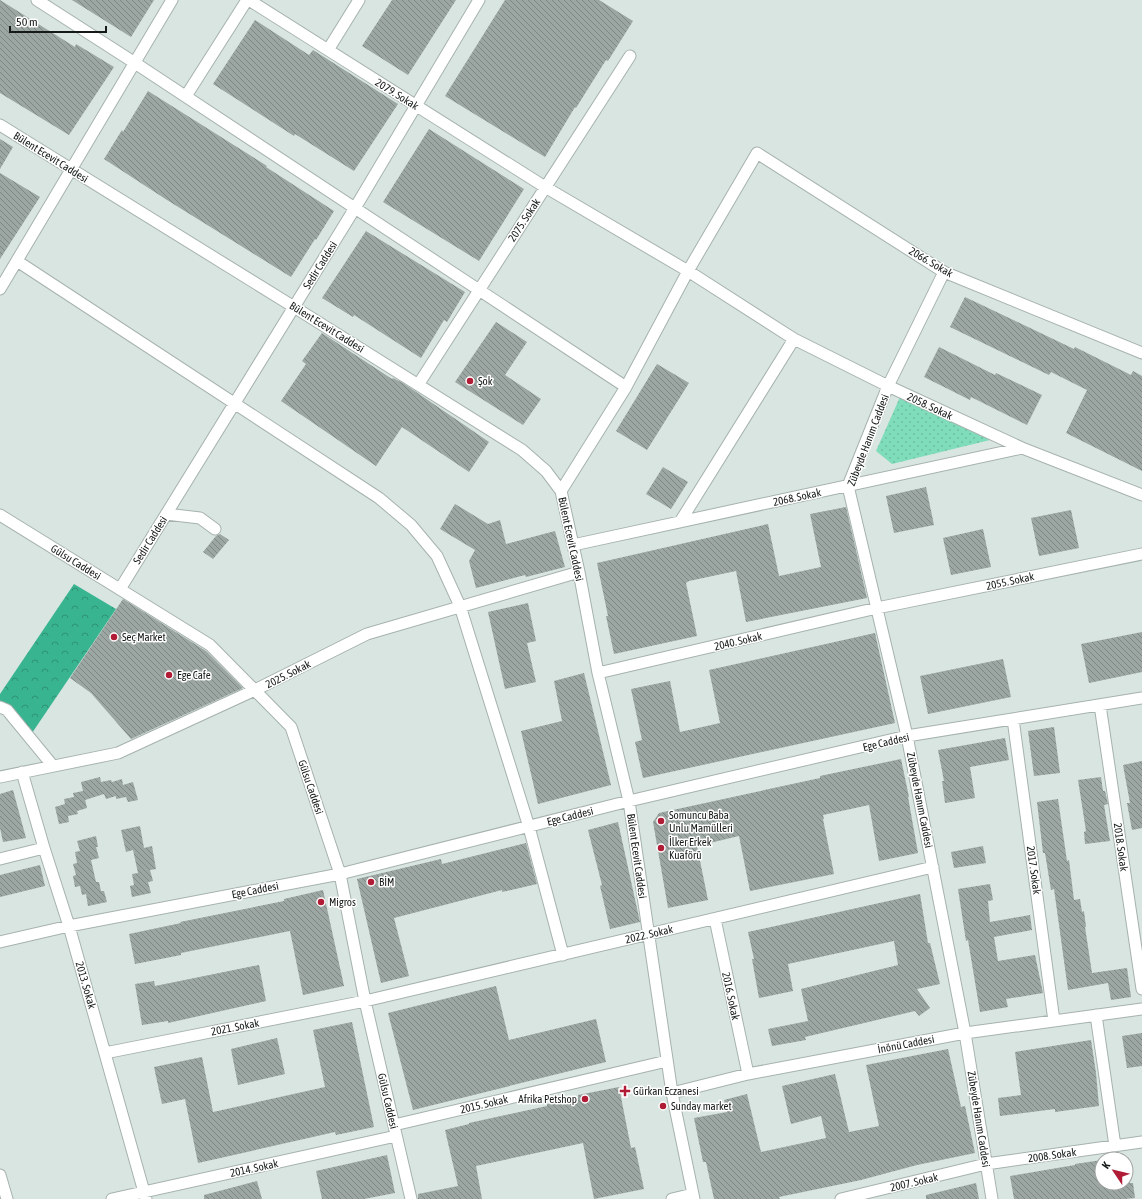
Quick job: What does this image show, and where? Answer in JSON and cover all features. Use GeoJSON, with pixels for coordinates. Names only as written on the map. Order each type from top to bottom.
{"type":"FeatureCollection","features":[{"type":"Feature","properties":{"kind":"street"},"geometry":{"type":"LineString","coordinates":[[37,0],[135,62],[626,387]]}},
{"type":"Feature","properties":{"kind":"street"},"geometry":{"type":"LineString","coordinates":[[0,289],[172,0]]}},
{"type":"Feature","properties":{"kind":"street"},"geometry":{"type":"LineString","coordinates":[[186,96],[248,0]]}},
{"type":"Feature","properties":{"kind":"street","name":"2079. Sokak"},"geometry":{"type":"LineString","coordinates":[[248,0],[545,187],[688,270]]}},
{"type":"Feature","properties":{"kind":"street"},"geometry":{"type":"LineString","coordinates":[[328,50],[359,0]]}},
{"type":"Feature","properties":{"kind":"street","name":"Sedir Caddesi"},"geometry":{"type":"LineString","coordinates":[[120,589],[355,208],[477,1]]}},
{"type":"Feature","properties":{"kind":"street","name":"2075. Sokak"},"geometry":{"type":"LineString","coordinates":[[418,385],[630,56]]}},
{"type":"Feature","properties":{"kind":"street","name":"Bülent Ecevit Caddesi"},"geometry":{"type":"LineString","coordinates":[[0,125],[522,450],[546,471],[561,491],[579,572],[598,673],[629,801],[672,1093],[694,1196]]}},
{"type":"Feature","properties":{"kind":"street","name":"2066. Sokak"},"geometry":{"type":"LineString","coordinates":[[688,270],[757,153],[944,272],[1142,353]]}},
{"type":"Feature","properties":{"kind":"street"},"geometry":{"type":"LineString","coordinates":[[16,261],[379,498],[411,525],[437,556],[460,606],[529,827],[563,955]]}},
{"type":"Feature","properties":{"kind":"street"},"geometry":{"type":"LineString","coordinates":[[561,491],[626,387],[688,270]]}},
{"type":"Feature","properties":{"kind":"street","name":"2058. Sokak"},"geometry":{"type":"LineString","coordinates":[[688,270],[794,339],[888,386],[1022,448],[1142,495]]}},
{"type":"Feature","properties":{"kind":"street","name":"Zübeyde Hanım Caddesi"},"geometry":{"type":"LineString","coordinates":[[944,272],[888,386],[848,486],[907,736],[965,1033],[992,1199]]}},
{"type":"Feature","properties":{"kind":"street"},"geometry":{"type":"LineString","coordinates":[[680,522],[794,339]]}},
{"type":"Feature","properties":{"kind":"street","name":"2068. Sokak"},"geometry":{"type":"LineString","coordinates":[[573,546],[1022,448]]}},
{"type":"Feature","properties":{"kind":"street"},"geometry":{"type":"LineString","coordinates":[[166,514],[200,518],[215,529]]}},
{"type":"Feature","properties":{"kind":"street","name":"Gülsu Caddesi"},"geometry":{"type":"LineString","coordinates":[[0,515],[210,645],[291,727],[340,874],[365,1001],[411,1199]]}},
{"type":"Feature","properties":{"kind":"street","name":"2055. Sokak"},"geometry":{"type":"LineString","coordinates":[[877,608],[1142,554]]}},
{"type":"Feature","properties":{"kind":"street","name":"2025. Sokak"},"geometry":{"type":"LineString","coordinates":[[0,777],[118,753],[255,690],[367,634],[579,572]]}},
{"type":"Feature","properties":{"kind":"street","name":"2040. Sokak"},"geometry":{"type":"LineString","coordinates":[[598,673],[877,608]]}},
{"type":"Feature","properties":{"kind":"street","name":"Ege Caddesi"},"geometry":{"type":"LineString","coordinates":[[0,942],[69,926],[340,874],[629,801],[907,736],[1142,698]]}},
{"type":"Feature","properties":{"kind":"street","name":"2018. Sokak"},"geometry":{"type":"LineString","coordinates":[[1100,705],[1142,989]]}},
{"type":"Feature","properties":{"kind":"street"},"geometry":{"type":"LineString","coordinates":[[0,708],[7,710],[53,766]]}},
{"type":"Feature","properties":{"kind":"street","name":"2017. Sokak"},"geometry":{"type":"LineString","coordinates":[[1013,719],[1054,1021]]}},
{"type":"Feature","properties":{"kind":"street","name":"2013. Sokak"},"geometry":{"type":"LineString","coordinates":[[22,772],[69,926],[145,1195]]}},
{"type":"Feature","properties":{"kind":"street"},"geometry":{"type":"LineString","coordinates":[[0,859],[44,848]]}},
{"type":"Feature","properties":{"kind":"street","name":"2022. Sokak"},"geometry":{"type":"LineString","coordinates":[[365,1001],[933,867]]}},
{"type":"Feature","properties":{"kind":"street","name":"2016. Sokak"},"geometry":{"type":"LineString","coordinates":[[715,919],[748,1074]]}},
{"type":"Feature","properties":{"kind":"street","name":"2021. Sokak"},"geometry":{"type":"LineString","coordinates":[[105,1052],[365,1001]]}},
{"type":"Feature","properties":{"kind":"street","name":"İnönü Caddesi"},"geometry":{"type":"LineString","coordinates":[[672,1093],[748,1074],[965,1033],[1142,1009]]}},
{"type":"Feature","properties":{"kind":"street"},"geometry":{"type":"LineString","coordinates":[[1096,1015],[1115,1146]]}},
{"type":"Feature","properties":{"kind":"street","name":"2015. Sokak"},"geometry":{"type":"LineString","coordinates":[[394,1125],[668,1061]]}},
{"type":"Feature","properties":{"kind":"street","name":"2014. Sokak"},"geometry":{"type":"LineString","coordinates":[[112,1199],[145,1195],[396,1136]]}},
{"type":"Feature","properties":{"kind":"street","name":"2008. Sokak"},"geometry":{"type":"LineString","coordinates":[[986,1164],[1142,1142]]}},
{"type":"Feature","properties":{"kind":"street","name":"2007. Sokak"},"geometry":{"type":"LineString","coordinates":[[841,1199],[986,1164]]}},
{"type":"Feature","properties":{"kind":"street"},"geometry":{"type":"LineString","coordinates":[[0,1175],[7,1199]]}},
{"type":"Feature","properties":{"kind":"street"},"geometry":{"type":"LineString","coordinates":[[672,1199],[694,1196]]}},
{"type":"Feature","properties":{"kind":"green space"},"geometry":{"type":"Polygon","coordinates":[[[900,397],[990,440],[892,464],[876,451],[900,397]]]}},
{"type":"Feature","properties":{"kind":"green space"},"geometry":{"type":"Polygon","coordinates":[[[74,584],[116,609],[32,733],[0,702],[0,694],[74,584]]]}},
{"type":"Feature","properties":{"kind":"building"},"geometry":{"type":"Polygon","coordinates":[[[0,0],[75,47],[76,44],[114,67],[69,135],[0,93],[0,0]]]}},
{"type":"Feature","properties":{"kind":"building"},"geometry":{"type":"Polygon","coordinates":[[[72,0],[154,0],[131,37],[72,0]]]}},
{"type":"Feature","properties":{"kind":"building"},"geometry":{"type":"Polygon","coordinates":[[[392,0],[456,0],[408,75],[362,46],[392,0]]]}},
{"type":"Feature","properties":{"kind":"building"},"geometry":{"type":"Polygon","coordinates":[[[505,0],[599,0],[633,21],[608,61],[606,60],[576,108],[575,107],[545,157],[445,96],[505,0]]]}},
{"type":"Feature","properties":{"kind":"building"},"geometry":{"type":"Polygon","coordinates":[[[255,20],[309,55],[313,50],[398,104],[354,171],[295,134],[294,136],[213,84],[255,20]]]}},
{"type":"Feature","properties":{"kind":"building"},"geometry":{"type":"Polygon","coordinates":[[[148,91],[267,166],[266,167],[334,211],[291,277],[104,159],[122,130],[123,132],[148,91]]]}},
{"type":"Feature","properties":{"kind":"building"},"geometry":{"type":"Polygon","coordinates":[[[429,129],[524,189],[479,261],[383,202],[429,129]]]}},
{"type":"Feature","properties":{"kind":"building"},"geometry":{"type":"Polygon","coordinates":[[[0,139],[13,147],[0,169],[0,139]]]}},
{"type":"Feature","properties":{"kind":"building"},"geometry":{"type":"Polygon","coordinates":[[[0,173],[40,197],[0,259],[0,173]]]}},
{"type":"Feature","properties":{"kind":"building"},"geometry":{"type":"Polygon","coordinates":[[[366,231],[465,292],[447,322],[444,320],[421,358],[354,315],[353,317],[322,298],[366,231]]]}},
{"type":"Feature","properties":{"kind":"building"},"geometry":{"type":"Polygon","coordinates":[[[965,297],[1074,349],[1075,347],[1131,375],[1133,371],[1142,376],[1142,471],[1066,433],[1087,390],[1051,372],[1049,375],[950,327],[965,297]]]}},
{"type":"Feature","properties":{"kind":"building"},"geometry":{"type":"Polygon","coordinates":[[[496,322],[527,342],[505,375],[541,399],[523,425],[455,382],[496,322]]]}},
{"type":"Feature","properties":{"kind":"building"},"geometry":{"type":"Polygon","coordinates":[[[322,333],[392,379],[393,378],[403,383],[489,442],[469,472],[402,427],[376,466],[281,401],[306,364],[302,361],[322,333]]]}},
{"type":"Feature","properties":{"kind":"building"},"geometry":{"type":"Polygon","coordinates":[[[939,347],[995,375],[996,373],[1042,395],[1027,425],[971,397],[970,400],[924,377],[939,347]]]}},
{"type":"Feature","properties":{"kind":"building"},"geometry":{"type":"Polygon","coordinates":[[[657,364],[689,383],[647,450],[616,431],[657,364]]]}},
{"type":"Feature","properties":{"kind":"building"},"geometry":{"type":"Polygon","coordinates":[[[663,467],[688,482],[671,509],[646,494],[663,467]]]}},
{"type":"Feature","properties":{"kind":"building"},"geometry":{"type":"Polygon","coordinates":[[[926,487],[934,525],[894,533],[886,496],[926,487]]]}},
{"type":"Feature","properties":{"kind":"building"},"geometry":{"type":"Polygon","coordinates":[[[455,504],[488,524],[500,520],[506,544],[555,531],[565,567],[526,577],[525,575],[476,588],[469,561],[475,550],[440,529],[455,504]]]}},
{"type":"Feature","properties":{"kind":"building"},"geometry":{"type":"Polygon","coordinates":[[[846,507],[867,598],[746,622],[736,571],[689,581],[686,583],[697,636],[614,654],[597,563],[768,524],[779,576],[821,567],[810,514],[846,507]]]}},
{"type":"Feature","properties":{"kind":"building"},"geometry":{"type":"Polygon","coordinates":[[[1071,510],[1079,548],[1039,556],[1031,518],[1071,510]]]}},
{"type":"Feature","properties":{"kind":"building"},"geometry":{"type":"Polygon","coordinates":[[[983,529],[991,567],[951,575],[943,538],[983,529]]]}},
{"type":"Feature","properties":{"kind":"building"},"geometry":{"type":"Polygon","coordinates":[[[220,534],[229,540],[213,559],[203,552],[216,536],[220,534]]]}},
{"type":"Feature","properties":{"kind":"building","name":"Ege Cafe"},"geometry":{"type":"Polygon","coordinates":[[[123,599],[206,651],[243,688],[131,739],[91,693],[70,678],[123,599]]]}},
{"type":"Feature","properties":{"kind":"building"},"geometry":{"type":"Polygon","coordinates":[[[528,603],[536,641],[527,643],[536,682],[505,689],[488,612],[528,603]]]}},
{"type":"Feature","properties":{"kind":"building"},"geometry":{"type":"Polygon","coordinates":[[[1142,632],[1142,672],[1089,683],[1081,644],[1142,632]]]}},
{"type":"Feature","properties":{"kind":"building"},"geometry":{"type":"Polygon","coordinates":[[[875,633],[895,723],[643,778],[635,742],[642,740],[631,689],[670,681],[680,732],[720,723],[709,670],[875,633]]]}},
{"type":"Feature","properties":{"kind":"building"},"geometry":{"type":"Polygon","coordinates":[[[1003,659],[1011,697],[928,714],[920,676],[1003,659]]]}},
{"type":"Feature","properties":{"kind":"building"},"geometry":{"type":"Polygon","coordinates":[[[584,673],[611,785],[538,804],[521,731],[562,721],[554,681],[584,673]]]}},
{"type":"Feature","properties":{"kind":"building"},"geometry":{"type":"Polygon","coordinates":[[[1054,727],[1060,773],[1034,776],[1028,731],[1054,727]]]}},
{"type":"Feature","properties":{"kind":"building"},"geometry":{"type":"Polygon","coordinates":[[[1005,738],[1009,760],[970,767],[975,798],[945,803],[942,781],[944,781],[938,750],[1005,738]]]}},
{"type":"Feature","properties":{"kind":"building"},"geometry":{"type":"Polygon","coordinates":[[[901,759],[918,853],[879,861],[869,805],[823,815],[834,874],[750,891],[739,836],[697,846],[708,900],[668,908],[653,822],[659,813],[901,759]]]}},
{"type":"Feature","properties":{"kind":"building"},"geometry":{"type":"Polygon","coordinates":[[[1142,761],[1142,828],[1132,830],[1127,803],[1130,803],[1123,765],[1142,761]]]}},
{"type":"Feature","properties":{"kind":"building"},"geometry":{"type":"Polygon","coordinates":[[[100,777],[101,782],[111,780],[112,782],[122,779],[123,785],[133,782],[138,800],[128,802],[126,797],[116,799],[116,796],[106,799],[104,794],[85,800],[87,808],[77,811],[78,814],[68,816],[69,822],[59,824],[55,807],[65,804],[64,799],[74,797],[73,793],[83,791],[81,782],[100,777]]]}},
{"type":"Feature","properties":{"kind":"building"},"geometry":{"type":"Polygon","coordinates":[[[1101,777],[1103,791],[1105,791],[1108,804],[1104,805],[1110,841],[1085,844],[1084,832],[1086,831],[1078,780],[1101,777]]]}},
{"type":"Feature","properties":{"kind":"building"},"geometry":{"type":"Polygon","coordinates":[[[13,790],[26,838],[3,842],[0,828],[0,794],[13,790]]]}},
{"type":"Feature","properties":{"kind":"building"},"geometry":{"type":"Polygon","coordinates":[[[1058,799],[1067,861],[1069,860],[1074,900],[1080,899],[1082,912],[1084,911],[1092,973],[1127,968],[1131,997],[1111,1000],[1108,983],[1068,990],[1054,889],[1051,890],[1045,853],[1043,853],[1037,802],[1058,799]]]}},
{"type":"Feature","properties":{"kind":"building"},"geometry":{"type":"Polygon","coordinates":[[[618,822],[640,922],[610,929],[600,886],[602,885],[588,830],[618,822]]]}},
{"type":"Feature","properties":{"kind":"building"},"geometry":{"type":"Polygon","coordinates":[[[140,826],[144,848],[152,846],[156,869],[150,870],[153,881],[148,882],[151,893],[132,897],[130,886],[134,885],[132,874],[138,873],[133,850],[126,852],[121,830],[140,826]]]}},
{"type":"Feature","properties":{"kind":"building"},"geometry":{"type":"Polygon","coordinates":[[[96,836],[98,847],[96,847],[99,858],[91,860],[96,882],[99,882],[101,891],[104,891],[107,902],[88,906],[86,894],[82,895],[80,886],[75,887],[73,876],[76,875],[73,864],[77,863],[75,852],[80,851],[77,841],[96,836]]]}},
{"type":"Feature","properties":{"kind":"building"},"geometry":{"type":"Polygon","coordinates":[[[526,843],[537,884],[502,892],[502,890],[394,918],[409,976],[381,983],[357,879],[441,859],[442,864],[526,843]]]}},
{"type":"Feature","properties":{"kind":"building"},"geometry":{"type":"Polygon","coordinates":[[[983,846],[986,863],[954,868],[951,852],[983,846]]]}},
{"type":"Feature","properties":{"kind":"building"},"geometry":{"type":"Polygon","coordinates":[[[40,865],[45,886],[0,897],[0,875],[40,865]]]}},
{"type":"Feature","properties":{"kind":"building"},"geometry":{"type":"Polygon","coordinates":[[[990,884],[993,900],[988,901],[990,922],[1030,915],[1032,930],[994,937],[998,961],[1035,955],[1043,993],[1006,999],[1008,1007],[980,1012],[968,940],[966,941],[958,889],[990,884]]]}},
{"type":"Feature","properties":{"kind":"building"},"geometry":{"type":"Polygon","coordinates":[[[323,890],[344,986],[303,995],[290,931],[135,964],[129,934],[284,901],[284,899],[323,890]]]}},
{"type":"Feature","properties":{"kind":"building"},"geometry":{"type":"Polygon","coordinates":[[[920,894],[928,943],[930,943],[940,984],[917,989],[930,1008],[919,1016],[915,1011],[805,1037],[806,1040],[772,1046],[768,1029],[808,1021],[801,989],[898,965],[894,941],[788,964],[793,991],[759,998],[752,959],[754,959],[748,932],[920,894]]]}},
{"type":"Feature","properties":{"kind":"building"},"geometry":{"type":"Polygon","coordinates":[[[259,965],[266,1001],[168,1023],[168,1021],[142,1025],[135,984],[154,981],[155,986],[259,965]]]}},
{"type":"Feature","properties":{"kind":"building"},"geometry":{"type":"Polygon","coordinates":[[[496,986],[509,1040],[596,1019],[606,1062],[413,1110],[388,1013],[496,986]]]}},
{"type":"Feature","properties":{"kind":"building"},"geometry":{"type":"Polygon","coordinates":[[[352,1022],[374,1127],[336,1135],[335,1132],[198,1163],[185,1099],[162,1104],[154,1067],[202,1057],[213,1112],[325,1087],[313,1030],[352,1022]]]}},
{"type":"Feature","properties":{"kind":"building"},"geometry":{"type":"Polygon","coordinates":[[[1142,1033],[1142,1066],[1127,1068],[1122,1036],[1142,1033]]]}},
{"type":"Feature","properties":{"kind":"building"},"geometry":{"type":"Polygon","coordinates":[[[277,1038],[285,1074],[238,1085],[231,1049],[277,1038]]]}},
{"type":"Feature","properties":{"kind":"building"},"geometry":{"type":"Polygon","coordinates":[[[1091,1040],[1099,1106],[1055,1112],[1055,1109],[1000,1116],[998,1098],[1021,1095],[1015,1052],[1091,1040]]]}},
{"type":"Feature","properties":{"kind":"building"},"geometry":{"type":"Polygon","coordinates":[[[948,1049],[961,1107],[965,1106],[975,1153],[917,1165],[861,1180],[779,1197],[780,1199],[714,1199],[706,1162],[703,1162],[694,1118],[727,1112],[724,1100],[747,1094],[761,1152],[826,1138],[821,1116],[791,1124],[782,1086],[835,1074],[849,1132],[879,1126],[866,1065],[948,1049]]]}},
{"type":"Feature","properties":{"kind":"building"},"geometry":{"type":"Polygon","coordinates":[[[619,1087],[631,1148],[635,1147],[644,1189],[594,1199],[583,1143],[476,1166],[482,1199],[418,1199],[418,1194],[458,1186],[445,1130],[469,1123],[547,1106],[547,1104],[578,1098],[578,1095],[619,1087]]]}},
{"type":"Feature","properties":{"kind":"building"},"geometry":{"type":"Polygon","coordinates":[[[387,1155],[395,1193],[364,1199],[322,1199],[316,1171],[387,1155]]]}},
{"type":"Feature","properties":{"kind":"building"},"geometry":{"type":"Polygon","coordinates":[[[1094,1161],[1094,1191],[1134,1190],[1135,1198],[1014,1199],[1010,1176],[1094,1161]]]}},
{"type":"Feature","properties":{"kind":"building"},"geometry":{"type":"Polygon","coordinates":[[[257,1181],[262,1199],[204,1199],[204,1195],[257,1181]]]}},
{"type":"Feature","properties":{"kind":"building"},"geometry":{"type":"Polygon","coordinates":[[[976,1183],[979,1199],[926,1199],[926,1195],[976,1183]]]}},
{"type":"Feature","properties":{"kind":"place","name":"Şok"},"geometry":{"type":"Point","coordinates":[470,381]}},
{"type":"Feature","properties":{"kind":"place","name":"Seç Market"},"geometry":{"type":"Point","coordinates":[114,637]}},
{"type":"Feature","properties":{"kind":"place","name":"Ege Cafe"},"geometry":{"type":"Point","coordinates":[169,675]}},
{"type":"Feature","properties":{"kind":"place","name":"Somuncu Baba Unlu Mamülleri"},"geometry":{"type":"Point","coordinates":[661,821]}},
{"type":"Feature","properties":{"kind":"place","name":"İlker Erkek Kuaförü"},"geometry":{"type":"Point","coordinates":[661,848]}},
{"type":"Feature","properties":{"kind":"place","name":"BİM"},"geometry":{"type":"Point","coordinates":[371,882]}},
{"type":"Feature","properties":{"kind":"place","name":"Migros"},"geometry":{"type":"Point","coordinates":[321,902]}},
{"type":"Feature","properties":{"kind":"place","name":"Gürkan Eczanesi"},"geometry":{"type":"Point","coordinates":[625,1091]}},
{"type":"Feature","properties":{"kind":"place","name":"Afrika Petshop"},"geometry":{"type":"Point","coordinates":[585,1099]}},
{"type":"Feature","properties":{"kind":"place","name":"Sunday market"},"geometry":{"type":"Point","coordinates":[663,1106]}}]}
